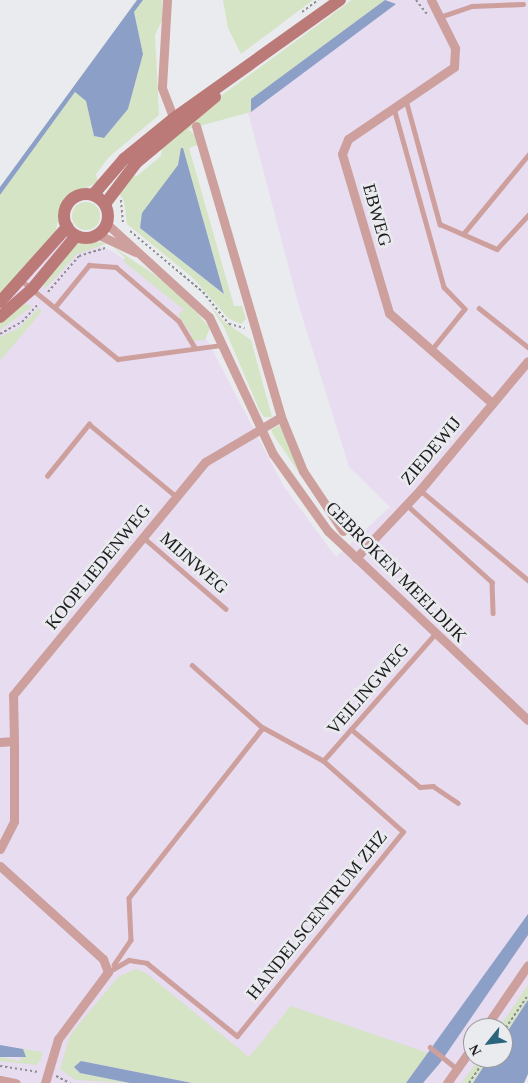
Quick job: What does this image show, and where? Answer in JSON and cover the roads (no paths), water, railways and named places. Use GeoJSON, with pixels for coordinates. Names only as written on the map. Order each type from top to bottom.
{"type":"FeatureCollection","features":[{"type":"Feature","properties":{"kind":"main road"},"geometry":{"type":"LineString","coordinates":[[71,231],[99,235],[107,224],[105,204],[113,190],[136,163],[177,124],[224,86],[340,0]]}},
{"type":"Feature","properties":{"kind":"main road"},"geometry":{"type":"LineString","coordinates":[[71,231],[65,212],[72,200],[93,195],[128,155],[177,124]]}},
{"type":"Feature","properties":{"kind":"main road"},"geometry":{"type":"LineString","coordinates":[[93,195],[105,204]]}},
{"type":"Feature","properties":{"kind":"main road"},"geometry":{"type":"LineString","coordinates":[[0,302],[71,231]]}},
{"type":"Feature","properties":{"kind":"main road"},"geometry":{"type":"LineString","coordinates":[[0,317],[32,289],[71,231]]}},
{"type":"Feature","properties":{"kind":"street"},"geometry":{"type":"LineString","coordinates":[[167,0],[162,88],[177,124]]}},
{"type":"Feature","properties":{"kind":"street","name":"EBWEG"},"geometry":{"type":"LineString","coordinates":[[431,0],[456,48],[454,67],[348,139],[342,154],[389,314],[492,403]]}},
{"type":"Feature","properties":{"kind":"street","name":"GEBROKEN MEELDIJK"},"geometry":{"type":"LineString","coordinates":[[196,126],[253,329],[281,417],[303,471],[343,532]]}},
{"type":"Feature","properties":{"kind":"street","name":"GEBROKEN MEELDIJK"},"geometry":{"type":"LineString","coordinates":[[107,224],[135,252],[198,303],[223,344],[260,430],[300,496],[356,558],[434,635],[528,720]]}},
{"type":"Feature","properties":{"kind":"street","name":"GEBROKEN MEELDIJK"},"geometry":{"type":"LineString","coordinates":[[99,235],[112,243],[135,252]]}},
{"type":"Feature","properties":{"kind":"street","name":"ZIEDEWIJ"},"geometry":{"type":"LineString","coordinates":[[356,558],[407,505],[528,361]]}},
{"type":"Feature","properties":{"kind":"street"},"geometry":{"type":"LineString","coordinates":[[260,430],[281,417]]}},
{"type":"Feature","properties":{"kind":"street","name":"KOOPLIEDENWEG"},"geometry":{"type":"LineString","coordinates":[[0,849],[14,821],[13,696],[205,462],[260,430]]}},
{"type":"Feature","properties":{"kind":"street"},"geometry":{"type":"LineString","coordinates":[[0,742],[14,742]]}},
{"type":"Feature","properties":{"kind":"street"},"geometry":{"type":"LineString","coordinates":[[0,866],[111,968],[58,1040],[46,1079]]}},
{"type":"Feature","properties":{"kind":"street"},"geometry":{"type":"LineString","coordinates":[[492,1018],[528,965]]}},
{"type":"Feature","properties":{"kind":"street"},"geometry":{"type":"LineString","coordinates":[[447,1083],[454,1067],[463,1057]]}},
{"type":"Feature","properties":{"kind":"street"},"geometry":{"type":"LineString","coordinates":[[0,1080],[16,1083]]}},
{"type":"Feature","properties":{"kind":"lane"},"geometry":{"type":"LineString","coordinates":[[440,16],[472,6],[523,4]]}},
{"type":"Feature","properties":{"kind":"lane"},"geometry":{"type":"LineString","coordinates":[[406,100],[440,224],[501,249],[528,215]]}},
{"type":"Feature","properties":{"kind":"lane"},"geometry":{"type":"LineString","coordinates":[[394,108],[444,287],[465,308],[431,352]]}},
{"type":"Feature","properties":{"kind":"lane"},"geometry":{"type":"LineString","coordinates":[[464,233],[528,155]]}},
{"type":"Feature","properties":{"kind":"lane"},"geometry":{"type":"LineString","coordinates":[[55,308],[90,265],[116,267],[179,321],[195,348]]}},
{"type":"Feature","properties":{"kind":"lane"},"geometry":{"type":"LineString","coordinates":[[21,280],[118,359],[223,344]]}},
{"type":"Feature","properties":{"kind":"lane"},"geometry":{"type":"LineString","coordinates":[[479,308],[528,347]]}},
{"type":"Feature","properties":{"kind":"lane"},"geometry":{"type":"LineString","coordinates":[[48,476],[89,424],[177,497]]}},
{"type":"Feature","properties":{"kind":"lane"},"geometry":{"type":"LineString","coordinates":[[420,490],[528,580]]}},
{"type":"Feature","properties":{"kind":"lane"},"geometry":{"type":"LineString","coordinates":[[407,505],[492,582],[493,613]]}},
{"type":"Feature","properties":{"kind":"lane","name":"MIJNWEG"},"geometry":{"type":"LineString","coordinates":[[144,538],[226,609]]}},
{"type":"Feature","properties":{"kind":"lane","name":"VEILINGWEG"},"geometry":{"type":"LineString","coordinates":[[323,761],[434,635]]}},
{"type":"Feature","properties":{"kind":"lane","name":"HANDELSCENTRUM ZHZ"},"geometry":{"type":"LineString","coordinates":[[111,968],[129,960],[148,963],[237,1036],[403,832],[323,761],[263,728],[192,665]]}},
{"type":"Feature","properties":{"kind":"lane"},"geometry":{"type":"LineString","coordinates":[[111,968],[132,940],[129,898],[263,728]]}},
{"type":"Feature","properties":{"kind":"lane"},"geometry":{"type":"LineString","coordinates":[[350,729],[420,787],[433,786],[458,803]]}},
{"type":"Feature","properties":{"kind":"lane"},"geometry":{"type":"LineString","coordinates":[[430,1047],[454,1067]]}},
{"type":"Feature","properties":{"kind":"water"},"geometry":{"type":"Polygon","coordinates":[[[137,0],[143,0],[134,12],[143,54],[128,109],[104,138],[94,136],[86,101],[75,92],[0,195],[0,187],[137,0]]]}},
{"type":"Feature","properties":{"kind":"water"},"geometry":{"type":"Polygon","coordinates":[[[385,0],[396,4],[251,112],[251,99],[385,0]]]}},
{"type":"Feature","properties":{"kind":"water"},"geometry":{"type":"Polygon","coordinates":[[[181,148],[183,148],[224,294],[140,228],[142,213],[178,165],[181,148]]]}},
{"type":"Feature","properties":{"kind":"water"},"geometry":{"type":"Polygon","coordinates":[[[528,914],[528,935],[471,1018],[463,1018],[463,1030],[440,1063],[423,1083],[406,1083],[528,914]]]}},
{"type":"Feature","properties":{"kind":"water"},"geometry":{"type":"Polygon","coordinates":[[[528,1000],[528,1074],[524,1083],[473,1083],[483,1068],[513,1068],[513,1023],[528,1000]]]}},
{"type":"Feature","properties":{"kind":"water"},"geometry":{"type":"Polygon","coordinates":[[[0,1045],[23,1049],[26,1057],[0,1057],[0,1045]]]}},
{"type":"Feature","properties":{"kind":"water"},"geometry":{"type":"Polygon","coordinates":[[[81,1061],[192,1083],[130,1083],[80,1073],[74,1067],[81,1061]]]}}]}
